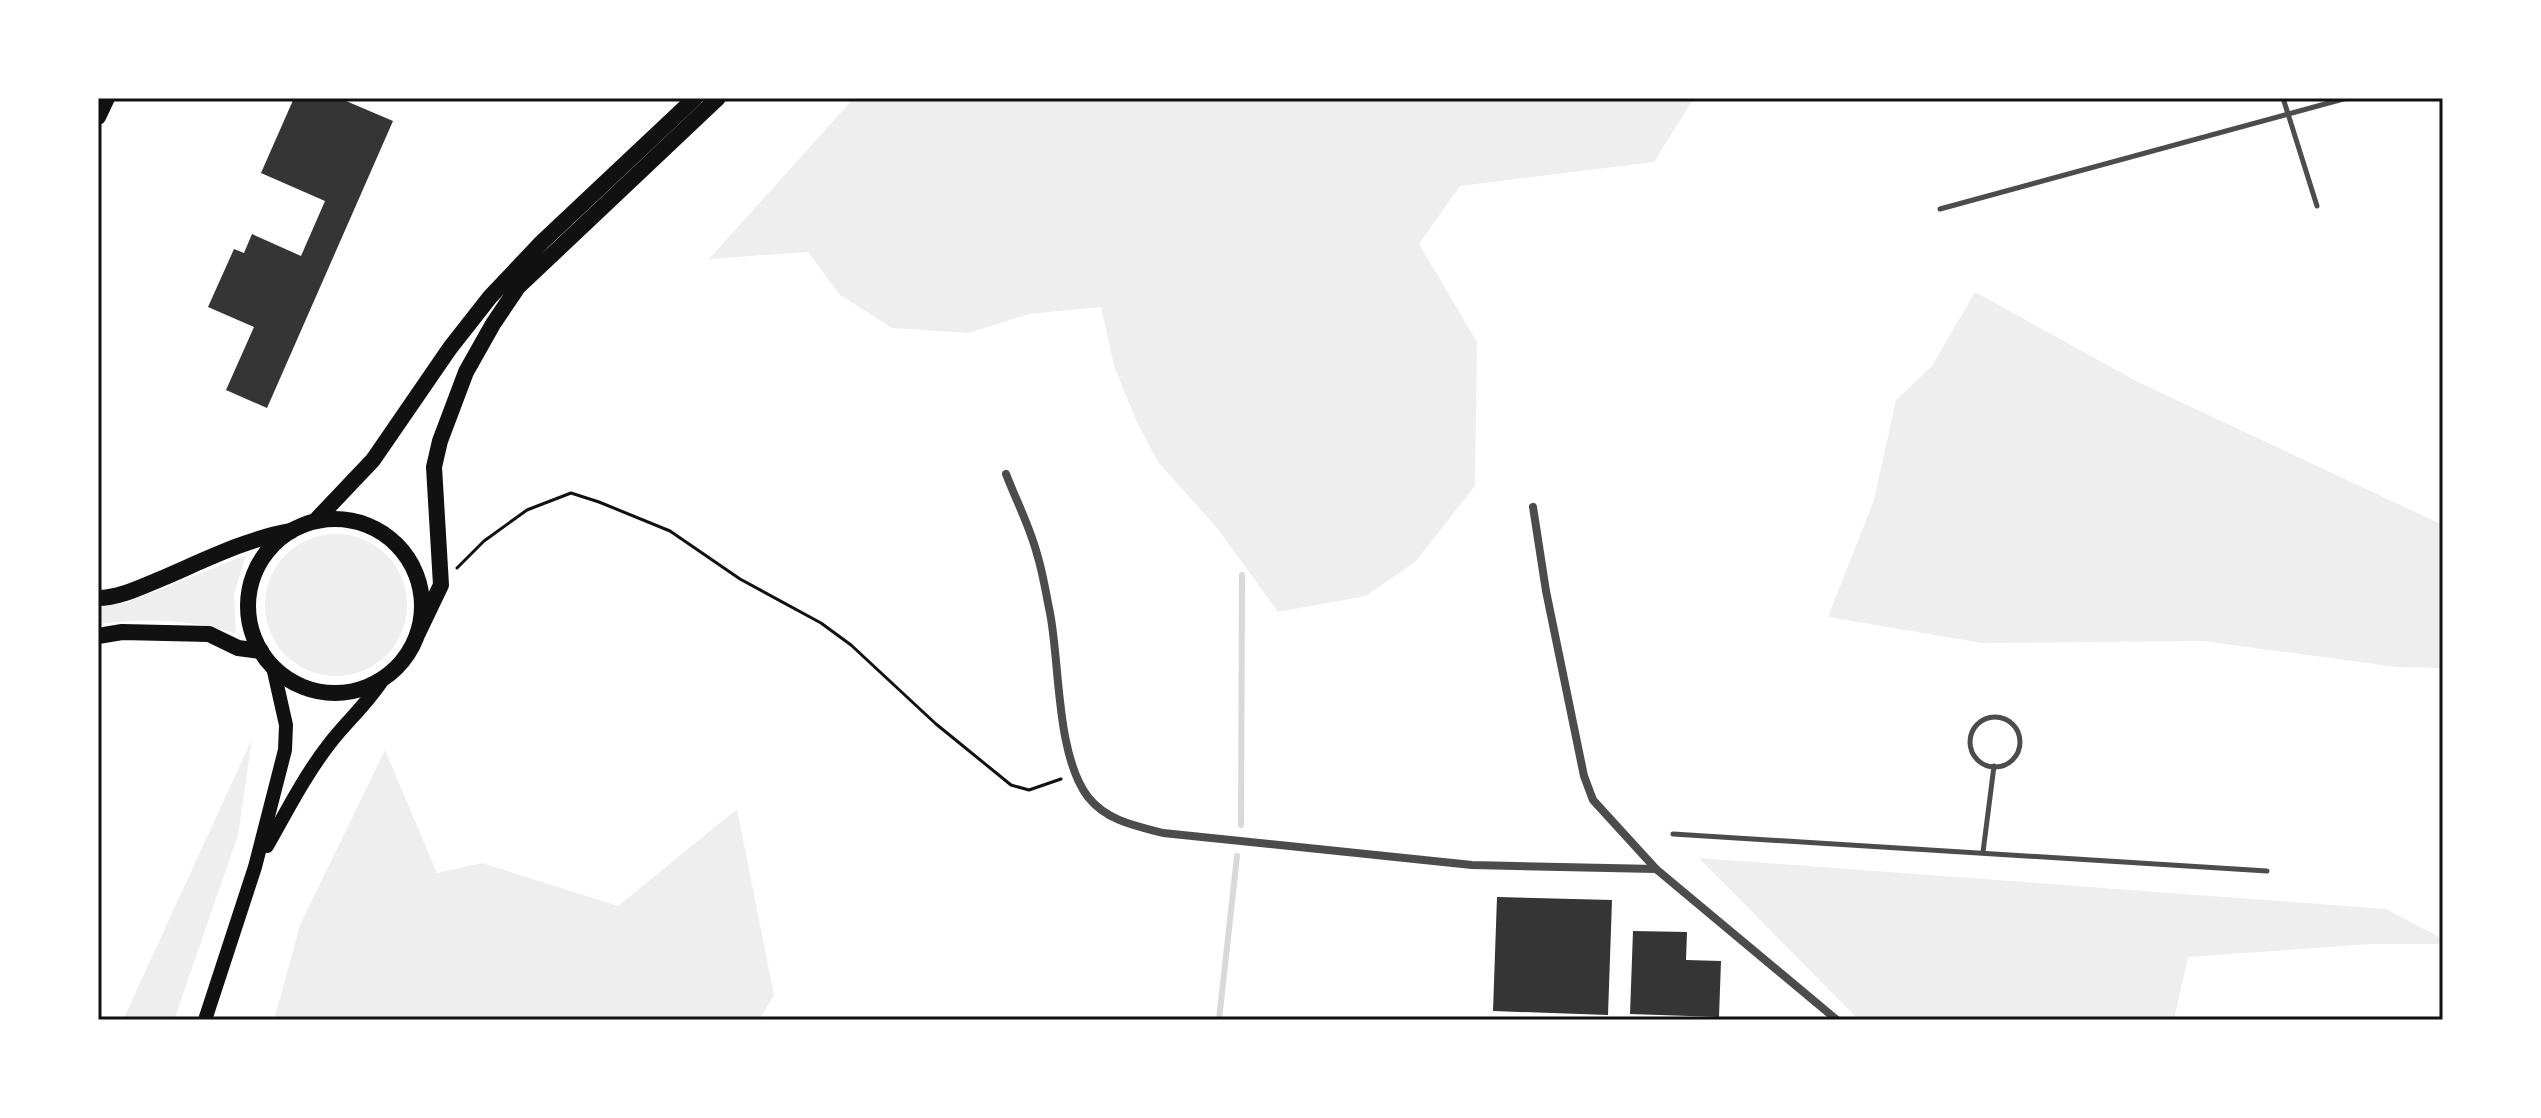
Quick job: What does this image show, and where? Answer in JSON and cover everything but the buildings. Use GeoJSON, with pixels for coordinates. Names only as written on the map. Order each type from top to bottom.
{"type":"FeatureCollection","features":[{"type":"Feature","properties":{"kind":"highway"},"geometry":{"type":"LineString","coordinates":[[98,117],[107,98]]}},
{"type":"Feature","properties":{"kind":"highway"},"geometry":{"type":"LineString","coordinates":[[98,598],[136,589],[263,536],[291,531],[317,519],[373,460],[450,348],[490,297],[542,242],[695,98]]}},
{"type":"Feature","properties":{"kind":"highway"},"geometry":{"type":"LineString","coordinates":[[291,531],[273,546],[259,564],[251,585],[248,608],[252,630],[261,651],[273,667],[292,682],[314,691],[337,693],[361,689],[383,679],[404,659],[441,585],[434,467],[457,393],[493,324],[518,287],[542,262],[718,98]]}},
{"type":"Feature","properties":{"kind":"highway"},"geometry":{"type":"LineString","coordinates":[[317,519],[360,523],[393,540],[410,560],[420,583],[423,608],[418,633]]}},
{"type":"Feature","properties":{"kind":"highway"},"geometry":{"type":"LineString","coordinates":[[98,636],[122,632],[209,634],[238,648],[261,651]]}},
{"type":"Feature","properties":{"kind":"main road"},"geometry":{"type":"LineString","coordinates":[[205,1020],[255,867],[285,750],[286,725],[273,667]]}},
{"type":"Feature","properties":{"kind":"main road"},"geometry":{"type":"LineString","coordinates":[[255,867],[311,769],[333,739],[375,693],[383,679]]}},
{"type":"Feature","properties":{"kind":"street"},"geometry":{"type":"LineString","coordinates":[[1006,474],[1037,553],[1051,617],[1055,672],[1064,726],[1076,774],[1088,797],[1108,814],[1126,824],[1163,833],[1472,865],[1656,869]]}},
{"type":"Feature","properties":{"kind":"street"},"geometry":{"type":"LineString","coordinates":[[1533,507],[1546,591],[1584,776],[1593,800],[1656,869],[1837,1020]]}},
{"type":"Feature","properties":{"kind":"lane"},"geometry":{"type":"LineString","coordinates":[[2283,98],[2317,206]]}},
{"type":"Feature","properties":{"kind":"lane"},"geometry":{"type":"LineString","coordinates":[[1940,209],[2347,98]]}},
{"type":"Feature","properties":{"kind":"lane"},"geometry":{"type":"LineString","coordinates":[[1997,717],[2012,723],[2017,729],[2020,745],[2013,760],[2006,765],[1994,766],[1982,763],[1976,757],[1970,742],[1976,727],[1989,718],[1997,717]]}},
{"type":"Feature","properties":{"kind":"lane"},"geometry":{"type":"LineString","coordinates":[[1983,852],[1994,766]]}},
{"type":"Feature","properties":{"kind":"lane"},"geometry":{"type":"LineString","coordinates":[[1673,834],[2267,871]]}},
{"type":"Feature","properties":{"kind":"path"},"geometry":{"type":"LineString","coordinates":[[441,585],[484,541],[519,515],[571,493],[585,497],[670,531],[740,579],[821,623],[851,645],[936,724],[1011,785],[1029,790],[1076,774]]}},
{"type":"Feature","properties":{"kind":"shaded area"},"geometry":{"type":"Polygon","coordinates":[[[854,98],[1694,98],[1654,162],[1460,186],[1419,244],[1477,342],[1475,486],[1415,562],[1366,596],[1278,612],[1217,528],[1158,462],[1136,420],[1114,366],[1101,307],[1029,314],[968,333],[892,328],[840,295],[808,252],[709,259],[854,98]]]}},
{"type":"Feature","properties":{"kind":"shaded area"},"geometry":{"type":"Polygon","coordinates":[[[1975,292],[2138,382],[2443,525],[2443,668],[2397,667],[2203,641],[1982,643],[1828,617],[1874,500],[1896,400],[1932,366],[1975,292]]]}},
{"type":"Feature","properties":{"kind":"shaded area"},"geometry":{"type":"Polygon","coordinates":[[[336,534],[363,539],[386,555],[402,578],[407,605],[402,632],[386,655],[363,671],[336,676],[309,671],[286,655],[270,632],[265,605],[270,578],[286,555],[309,539],[336,534]]]}},
{"type":"Feature","properties":{"kind":"shaded area"},"geometry":{"type":"Polygon","coordinates":[[[246,555],[234,594],[236,634],[203,625],[168,621],[98,624],[98,608],[128,602],[246,555]]]}},
{"type":"Feature","properties":{"kind":"shaded area"},"geometry":{"type":"Polygon","coordinates":[[[252,739],[238,835],[174,1020],[123,1020],[252,739]]]}},
{"type":"Feature","properties":{"kind":"shaded area"},"geometry":{"type":"Polygon","coordinates":[[[385,750],[437,873],[482,863],[618,906],[737,809],[774,995],[759,1020],[274,1020],[300,925],[385,750]]]}},
{"type":"Feature","properties":{"kind":"shaded area"},"geometry":{"type":"Polygon","coordinates":[[[1699,858],[2386,909],[2443,939],[2443,944],[2372,944],[2188,957],[2174,1020],[1859,1020],[1699,858]]]}},
{"type":"Feature","properties":{"kind":"waterway"},"geometry":{"type":"LineString","coordinates":[[1241,825],[1242,575]]}},
{"type":"Feature","properties":{"kind":"waterway"},"geometry":{"type":"LineString","coordinates":[[1219,1020],[1237,856]]}}]}
